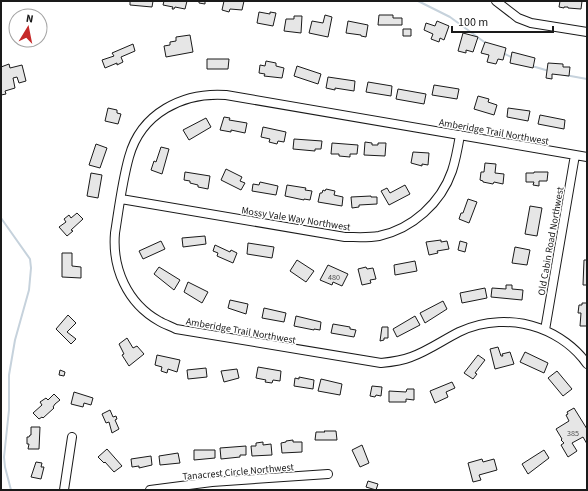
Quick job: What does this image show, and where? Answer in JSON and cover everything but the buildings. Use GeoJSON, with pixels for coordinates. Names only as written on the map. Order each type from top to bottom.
{"type":"FeatureCollection","features":[{"type":"Feature","properties":{"kind":"street"},"geometry":{"type":"LineString","coordinates":[[496,1],[518,18],[531,23],[587,32]]}},
{"type":"Feature","properties":{"kind":"street","name":"Amberidge Trail Northwest"},"geometry":{"type":"LineString","coordinates":[[587,157],[226,95],[212,94],[197,96],[182,100],[153,118],[142,130],[135,142],[129,156],[114,244],[116,262],[121,280],[130,296],[143,310],[159,321],[176,329],[381,363],[411,358],[461,331],[484,324],[514,322],[545,330],[566,343],[577,352],[587,364]]}},
{"type":"Feature","properties":{"kind":"street","name":"Mossy Vale Way Northwest"},"geometry":{"type":"LineString","coordinates":[[121,199],[345,237],[363,238],[379,236],[396,231],[408,225],[423,214],[436,201],[452,172],[460,135]]}},
{"type":"Feature","properties":{"kind":"street","name":"Old Cabin Road Northwest"},"geometry":{"type":"LineString","coordinates":[[545,330],[575,155]]}},
{"type":"Feature","properties":{"kind":"street"},"geometry":{"type":"LineString","coordinates":[[64,490],[72,437]]}},
{"type":"Feature","properties":{"kind":"street","name":"Tanacrest Circle Northwest"},"geometry":{"type":"LineString","coordinates":[[150,490],[220,482],[328,474]]}},
{"type":"Feature","properties":{"kind":"waterway"},"geometry":{"type":"LineString","coordinates":[[418,1],[450,17],[487,44]]}},
{"type":"Feature","properties":{"kind":"waterway"},"geometry":{"type":"LineString","coordinates":[[503,53],[513,58]]}},
{"type":"Feature","properties":{"kind":"waterway"},"geometry":{"type":"LineString","coordinates":[[532,66],[549,71]]}},
{"type":"Feature","properties":{"kind":"waterway"},"geometry":{"type":"LineString","coordinates":[[565,75],[587,79]]}},
{"type":"Feature","properties":{"kind":"waterway"},"geometry":{"type":"LineString","coordinates":[[1,218],[30,259],[31,268],[29,290],[15,340],[9,375],[9,410],[4,457],[11,490]]}}]}
